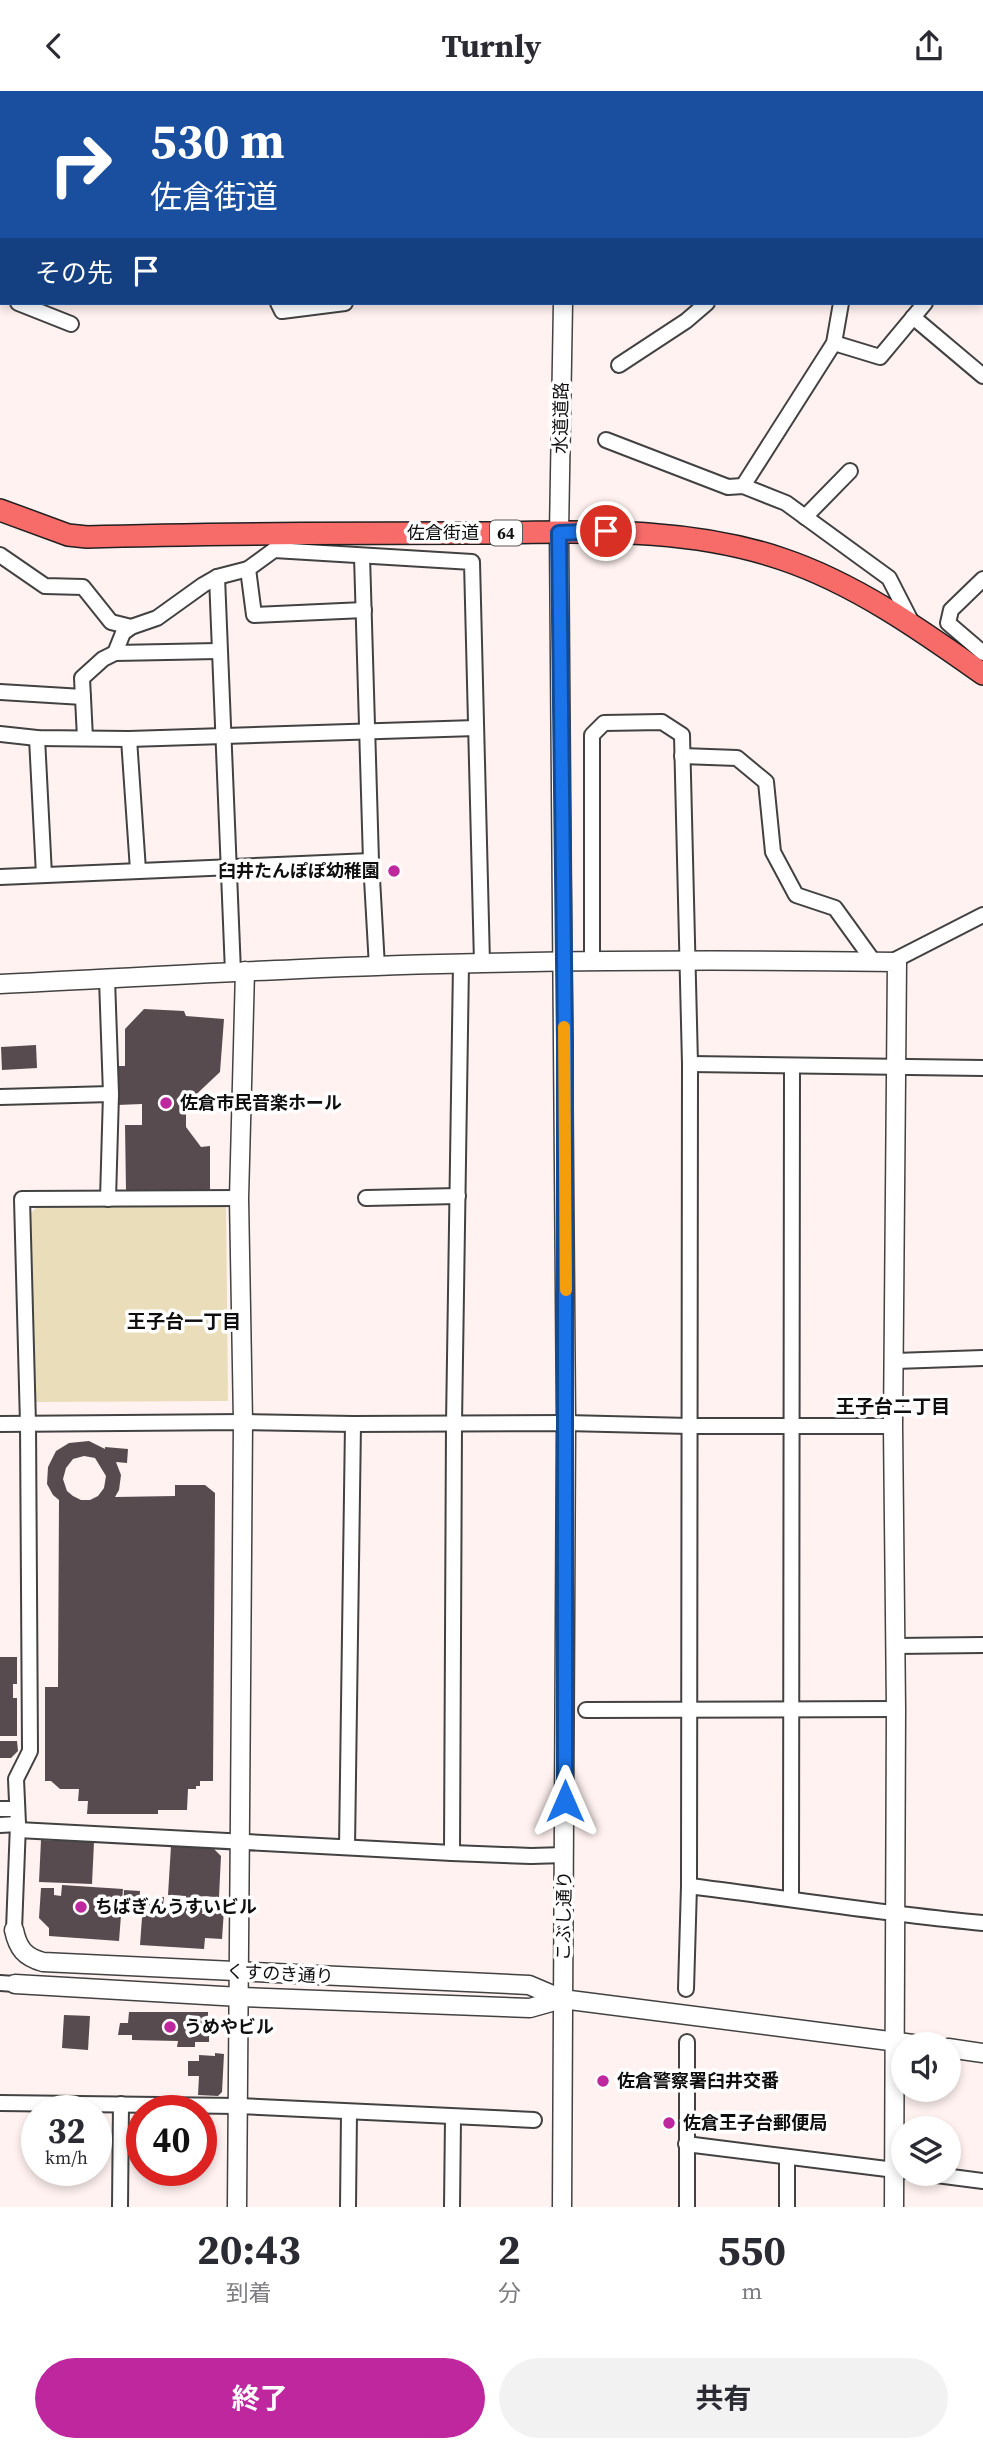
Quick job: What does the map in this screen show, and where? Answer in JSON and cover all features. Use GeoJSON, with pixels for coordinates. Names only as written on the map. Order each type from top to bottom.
{"type":"FeatureCollection","features":[{"type":"Feature","properties":{"kind":"main road","name":"佐倉街道"},"geometry":{"type":"LineString","coordinates":[[0,510],[68,534],[87,537],[262,533],[641,532],[687,537],[748,549],[814,571],[852,590],[983,674]]}},
{"type":"Feature","properties":{"kind":"street"},"geometry":{"type":"LineString","coordinates":[[23,305],[71,324]]}},
{"type":"Feature","properties":{"kind":"street"},"geometry":{"type":"LineString","coordinates":[[279,305],[282,311],[329,305]]}},
{"type":"Feature","properties":{"kind":"street","name":"水道道路"},"geometry":{"type":"LineString","coordinates":[[559,533],[563,305]]}},
{"type":"Feature","properties":{"kind":"street"},"geometry":{"type":"LineString","coordinates":[[619,365],[687,321],[705,305]]}},
{"type":"Feature","properties":{"kind":"street"},"geometry":{"type":"LineString","coordinates":[[743,486],[834,343],[841,305]]}},
{"type":"Feature","properties":{"kind":"street"},"geometry":{"type":"LineString","coordinates":[[834,343],[880,357],[923,305]]}},
{"type":"Feature","properties":{"kind":"street"},"geometry":{"type":"LineString","coordinates":[[913,317],[983,376]]}},
{"type":"Feature","properties":{"kind":"street"},"geometry":{"type":"LineString","coordinates":[[606,440],[729,487],[743,486],[786,503],[889,578],[915,629]]}},
{"type":"Feature","properties":{"kind":"street"},"geometry":{"type":"LineString","coordinates":[[805,517],[850,471]]}},
{"type":"Feature","properties":{"kind":"street","name":"こぶし通り"},"geometry":{"type":"LineString","coordinates":[[559,533],[566,1423],[562,2207]]}},
{"type":"Feature","properties":{"kind":"street"},"geometry":{"type":"LineString","coordinates":[[115,653],[124,633],[131,627],[157,618],[217,577],[248,569],[274,550],[472,562],[482,963]]}},
{"type":"Feature","properties":{"kind":"street"},"geometry":{"type":"LineString","coordinates":[[0,555],[46,586],[83,587],[111,622],[131,627]]}},
{"type":"Feature","properties":{"kind":"street"},"geometry":{"type":"LineString","coordinates":[[362,557],[371,861],[377,967]]}},
{"type":"Feature","properties":{"kind":"street"},"geometry":{"type":"LineString","coordinates":[[248,569],[254,615],[364,610]]}},
{"type":"Feature","properties":{"kind":"street"},"geometry":{"type":"LineString","coordinates":[[217,577],[227,867],[239,971],[243,1422],[237,2207]]}},
{"type":"Feature","properties":{"kind":"street"},"geometry":{"type":"LineString","coordinates":[[983,579],[951,610],[948,624],[983,653]]}},
{"type":"Feature","properties":{"kind":"street"},"geometry":{"type":"LineString","coordinates":[[85,738],[82,678],[103,659],[115,653],[219,651]]}},
{"type":"Feature","properties":{"kind":"street"},"geometry":{"type":"LineString","coordinates":[[0,692],[83,697]]}},
{"type":"Feature","properties":{"kind":"street"},"geometry":{"type":"LineString","coordinates":[[592,962],[592,735],[604,723],[662,722],[682,735],[689,961],[689,1886],[686,1989]]}},
{"type":"Feature","properties":{"kind":"street"},"geometry":{"type":"LineString","coordinates":[[0,734],[37,738],[129,739],[476,728]]}},
{"type":"Feature","properties":{"kind":"street"},"geometry":{"type":"LineString","coordinates":[[37,738],[44,875]]}},
{"type":"Feature","properties":{"kind":"street"},"geometry":{"type":"LineString","coordinates":[[129,739],[138,870]]}},
{"type":"Feature","properties":{"kind":"street"},"geometry":{"type":"LineString","coordinates":[[682,756],[737,758],[766,782],[773,852],[796,895],[835,908],[882,962]]}},
{"type":"Feature","properties":{"kind":"street"},"geometry":{"type":"LineString","coordinates":[[0,877],[371,861]]}},
{"type":"Feature","properties":{"kind":"street"},"geometry":{"type":"LineString","coordinates":[[882,962],[983,915]]}},
{"type":"Feature","properties":{"kind":"street"},"geometry":{"type":"LineString","coordinates":[[0,984],[239,971],[482,963],[897,962],[893,1426],[896,1646],[894,1915],[903,2032]]}},
{"type":"Feature","properties":{"kind":"street"},"geometry":{"type":"LineString","coordinates":[[452,1853],[454,1424],[461,964]]}},
{"type":"Feature","properties":{"kind":"street"},"geometry":{"type":"LineString","coordinates":[[107,979],[111,1094],[108,1199]]}},
{"type":"Feature","properties":{"kind":"street"},"geometry":{"type":"LineString","coordinates":[[690,1065],[983,1068]]}},
{"type":"Feature","properties":{"kind":"street"},"geometry":{"type":"LineString","coordinates":[[791,1899],[792,1066]]}},
{"type":"Feature","properties":{"kind":"street"},"geometry":{"type":"LineString","coordinates":[[0,1097],[111,1094]]}},
{"type":"Feature","properties":{"kind":"street"},"geometry":{"type":"LineString","coordinates":[[366,1198],[458,1196]]}},
{"type":"Feature","properties":{"kind":"street"},"geometry":{"type":"LineString","coordinates":[[14,1930],[18,1827],[16,1785],[30,1751],[28,1424],[22,1199],[239,1198]]}},
{"type":"Feature","properties":{"kind":"street"},"geometry":{"type":"LineString","coordinates":[[895,1361],[983,1358]]}},
{"type":"Feature","properties":{"kind":"street"},"geometry":{"type":"LineString","coordinates":[[0,1424],[243,1422],[893,1426]]}},
{"type":"Feature","properties":{"kind":"street"},"geometry":{"type":"LineString","coordinates":[[347,1847],[352,1424]]}},
{"type":"Feature","properties":{"kind":"street"},"geometry":{"type":"LineString","coordinates":[[896,1646],[983,1645]]}},
{"type":"Feature","properties":{"kind":"street"},"geometry":{"type":"LineString","coordinates":[[586,1710],[896,1709]]}},
{"type":"Feature","properties":{"kind":"street"},"geometry":{"type":"LineString","coordinates":[[0,1779],[16,1785]]}},
{"type":"Feature","properties":{"kind":"street"},"geometry":{"type":"LineString","coordinates":[[0,1792],[16,1785]]}},
{"type":"Feature","properties":{"kind":"street"},"geometry":{"type":"LineString","coordinates":[[0,1809],[17,1809]]}},
{"type":"Feature","properties":{"kind":"street"},"geometry":{"type":"LineString","coordinates":[[0,1825],[452,1853],[565,1855]]}},
{"type":"Feature","properties":{"kind":"street"},"geometry":{"type":"LineString","coordinates":[[689,1886],[894,1915],[983,1923]]}},
{"type":"Feature","properties":{"kind":"street"},"geometry":{"type":"LineString","coordinates":[[0,1897],[8,1899],[15,1909]]}},
{"type":"Feature","properties":{"kind":"street","name":"くすのき通り"},"geometry":{"type":"LineString","coordinates":[[14,1930],[16,1942],[24,1955],[43,1962],[529,1985],[562,1999],[891,2041]]}},
{"type":"Feature","properties":{"kind":"street","name":"くすのき通り"},"geometry":{"type":"LineString","coordinates":[[8,1984],[240,1997],[530,2008],[562,1999]]}},
{"type":"Feature","properties":{"kind":"street"},"geometry":{"type":"LineString","coordinates":[[687,2042],[687,2207]]}},
{"type":"Feature","properties":{"kind":"street"},"geometry":{"type":"LineString","coordinates":[[961,2050],[983,2053]]}},
{"type":"Feature","properties":{"kind":"street"},"geometry":{"type":"LineString","coordinates":[[0,2103],[238,2106],[534,2120]]}},
{"type":"Feature","properties":{"kind":"street"},"geometry":{"type":"LineString","coordinates":[[120,2207],[121,2105]]}},
{"type":"Feature","properties":{"kind":"street"},"geometry":{"type":"LineString","coordinates":[[348,2207],[349,2112]]}},
{"type":"Feature","properties":{"kind":"street"},"geometry":{"type":"LineString","coordinates":[[452,2207],[453,2118]]}},
{"type":"Feature","properties":{"kind":"street"},"geometry":{"type":"LineString","coordinates":[[687,2144],[891,2170]]}},
{"type":"Feature","properties":{"kind":"street"},"geometry":{"type":"LineString","coordinates":[[787,2157],[787,2207]]}},
{"type":"Feature","properties":{"kind":"street"},"geometry":{"type":"LineString","coordinates":[[961,2178],[983,2181]]}},
{"type":"Feature","properties":{"kind":"street"},"geometry":{"type":"LineString","coordinates":[[894,2207],[896,2186]]}},
{"type":"Feature","properties":{"kind":"shaded area"},"geometry":{"type":"Polygon","coordinates":[[[226,1204],[228,1401],[32,1402],[29,1215],[38,1206],[226,1204]]]}},
{"type":"Feature","properties":{"kind":"building"},"geometry":{"type":"Polygon","coordinates":[[[144,1009],[184,1011],[186,1016],[224,1019],[220,1072],[186,1104],[186,1127],[201,1147],[210,1146],[210,1190],[126,1191],[125,1125],[142,1125],[142,1104],[117,1105],[117,1066],[125,1066],[125,1029],[144,1009]]]}},
{"type":"Feature","properties":{"kind":"building"},"geometry":{"type":"Polygon","coordinates":[[[36,1045],[37,1068],[2,1070],[1,1047],[36,1045]]]}},
{"type":"Feature","properties":{"kind":"building"},"geometry":{"type":"Polygon","coordinates":[[[89,1441],[105,1449],[128,1449],[127,1463],[116,1462],[121,1475],[115,1497],[175,1496],[175,1485],[205,1485],[215,1493],[213,1781],[200,1781],[200,1786],[196,1786],[196,1789],[188,1789],[187,1810],[158,1810],[158,1814],[87,1814],[88,1801],[78,1801],[79,1789],[60,1789],[51,1781],[45,1781],[45,1687],[58,1687],[59,1500],[47,1484],[48,1467],[56,1451],[69,1443],[89,1441]],[[84,1456],[73,1459],[66,1468],[63,1479],[67,1491],[81,1500],[98,1496],[104,1488],[106,1476],[95,1458],[84,1456]]]}},
{"type":"Feature","properties":{"kind":"building"},"geometry":{"type":"Polygon","coordinates":[[[0,1657],[17,1657],[17,1684],[13,1684],[13,1698],[17,1698],[17,1736],[0,1736],[0,1657]]]}},
{"type":"Feature","properties":{"kind":"building"},"geometry":{"type":"Polygon","coordinates":[[[0,1741],[17,1741],[18,1751],[11,1758],[0,1758],[0,1741]]]}},
{"type":"Feature","properties":{"kind":"building"},"geometry":{"type":"Polygon","coordinates":[[[41,1840],[94,1842],[92,1884],[39,1882],[41,1840]]]}},
{"type":"Feature","properties":{"kind":"building"},"geometry":{"type":"Polygon","coordinates":[[[171,1846],[213,1848],[221,1856],[219,1897],[194,1896],[193,1908],[203,1908],[202,1914],[206,1914],[207,1906],[203,1905],[203,1902],[222,1903],[221,1909],[224,1910],[222,1939],[205,1938],[204,1949],[140,1945],[143,1904],[155,1904],[155,1897],[164,1897],[163,1906],[186,1908],[186,1896],[168,1895],[171,1846]]]}},
{"type":"Feature","properties":{"kind":"building","name":"ちばぎんうすいビル"},"geometry":{"type":"Polygon","coordinates":[[[62,1885],[123,1889],[119,1941],[49,1936],[49,1928],[39,1918],[41,1888],[54,1888],[54,1895],[61,1896],[62,1885]]]}},
{"type":"Feature","properties":{"kind":"building"},"geometry":{"type":"Polygon","coordinates":[[[124,1890],[140,1891],[139,1908],[123,1907],[124,1890]]]}},
{"type":"Feature","properties":{"kind":"building","name":"うめやビル"},"geometry":{"type":"Polygon","coordinates":[[[129,2012],[208,2012],[208,2020],[220,2021],[220,2034],[209,2034],[209,2042],[195,2042],[195,2047],[177,2047],[178,2041],[132,2040],[132,2035],[118,2035],[120,2023],[128,2023],[129,2012]]]}},
{"type":"Feature","properties":{"kind":"building"},"geometry":{"type":"Polygon","coordinates":[[[64,2015],[90,2016],[88,2050],[62,2048],[64,2015]]]}},
{"type":"Feature","properties":{"kind":"building"},"geometry":{"type":"Polygon","coordinates":[[[215,2053],[224,2054],[222,2092],[218,2096],[198,2095],[199,2076],[188,2076],[188,2061],[199,2061],[199,2055],[215,2056],[215,2053]]]}},
{"type":"Feature","properties":{"kind":"slow traffic"},"geometry":{"type":"LineString","coordinates":[[564,1027],[566,1290]]}},
{"type":"Feature","properties":{"kind":"place","name":"臼井たんぽぽ幼稚園"},"geometry":{"type":"Point","coordinates":[394,871]}},
{"type":"Feature","properties":{"kind":"place","name":"佐倉市民音楽ホール"},"geometry":{"type":"Point","coordinates":[166,1103]}},
{"type":"Feature","properties":{"kind":"place","name":"ちばぎんうすいビル"},"geometry":{"type":"Point","coordinates":[81,1907]}},
{"type":"Feature","properties":{"kind":"place","name":"うめやビル"},"geometry":{"type":"Point","coordinates":[170,2027]}},
{"type":"Feature","properties":{"kind":"place","name":"佐倉警察署臼井交番"},"geometry":{"type":"Point","coordinates":[603,2081]}},
{"type":"Feature","properties":{"kind":"place","name":"佐倉王子台郵便局"},"geometry":{"type":"Point","coordinates":[669,2123]}},
{"type":"Feature","properties":{"kind":"district","name":"王子台一丁目"},"geometry":{"type":"Point","coordinates":[184,1321]}},
{"type":"Feature","properties":{"kind":"district","name":"王子台二丁目"},"geometry":{"type":"Point","coordinates":[893,1406]}},
{"type":"Feature","properties":{"kind":"route"},"geometry":{"type":"LineString","coordinates":[[565,1801],[565,1044],[559,533],[606,531]]}}]}
